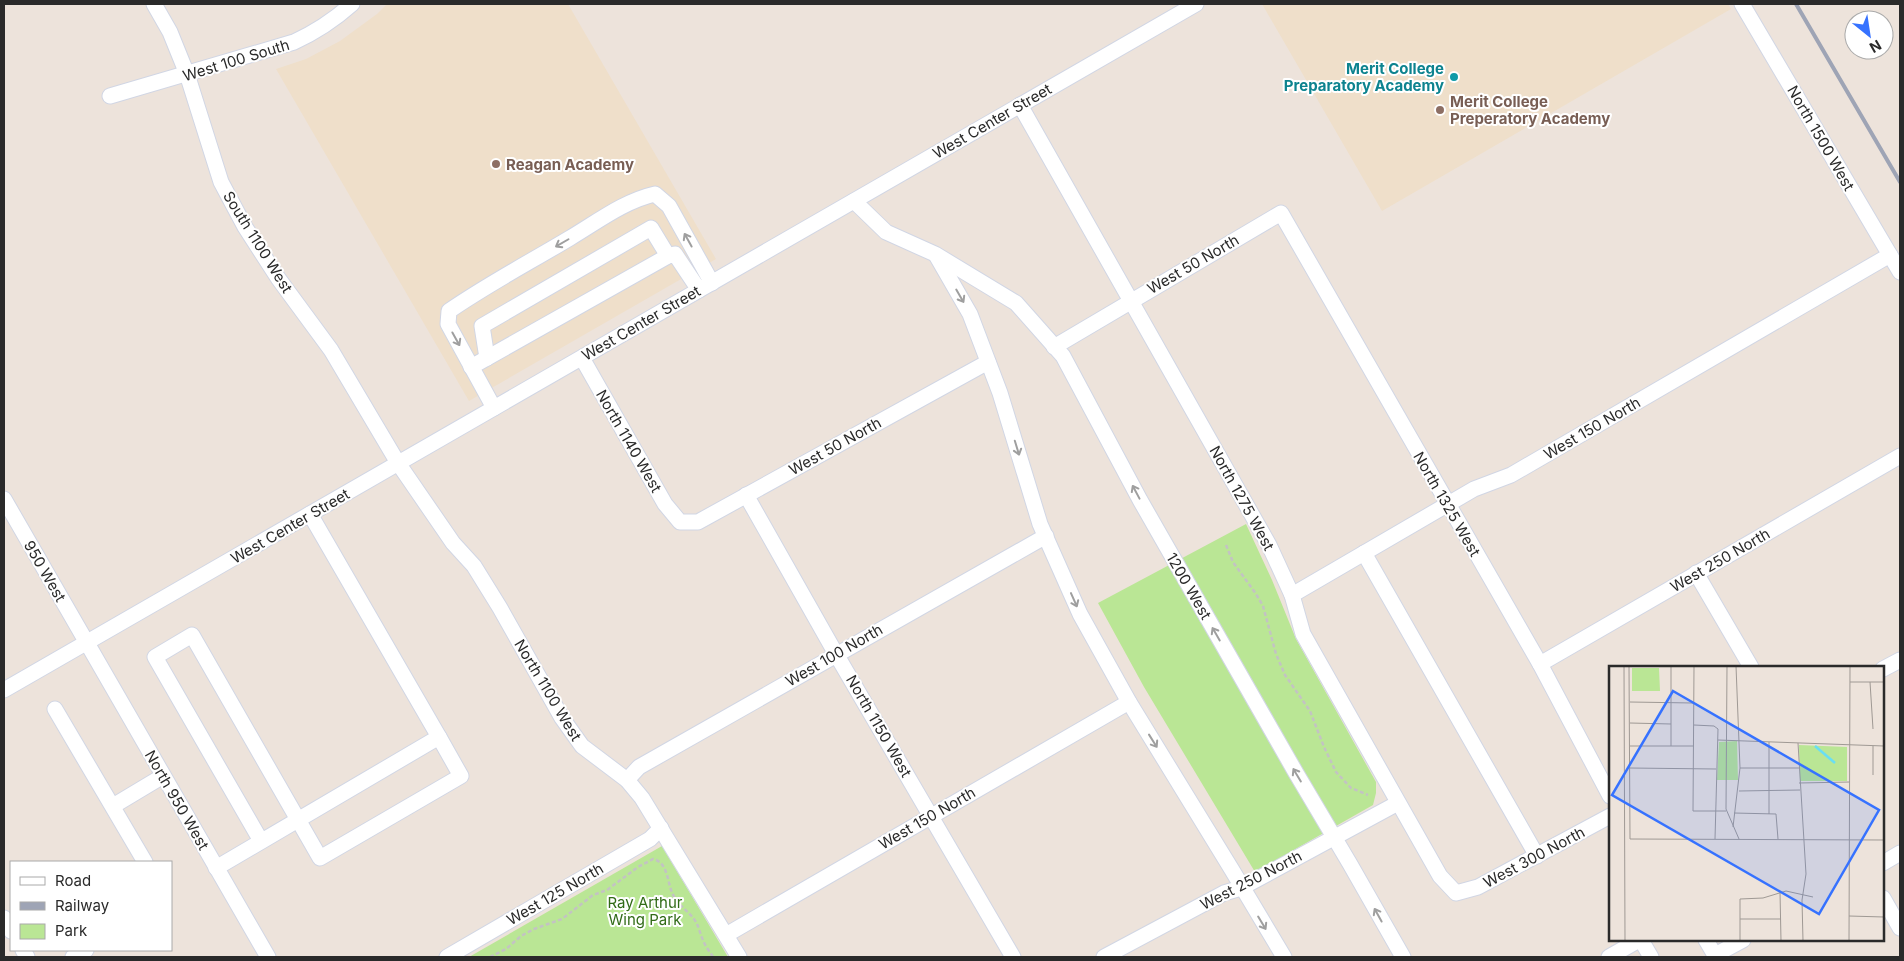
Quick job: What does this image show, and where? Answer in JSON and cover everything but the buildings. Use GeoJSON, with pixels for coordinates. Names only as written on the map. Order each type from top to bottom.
{"type":"FeatureCollection","features":[{"type":"Feature","properties":{"kind":"street","name":"South 1100 West"},"geometry":{"type":"LineString","coordinates":[[154,4],[170,32],[187,74],[225,190],[245,227],[278,278],[331,350],[398,463]]}},
{"type":"Feature","properties":{"kind":"street","name":"West 100 South"},"geometry":{"type":"LineString","coordinates":[[110,96],[294,42],[317,31],[352,4]]}},
{"type":"Feature","properties":{"kind":"street","name":"West Center Street"},"geometry":{"type":"LineString","coordinates":[[4,690],[87,644],[1196,4]]}},
{"type":"Feature","properties":{"kind":"street","name":"North 1500 West"},"geometry":{"type":"LineString","coordinates":[[1742,4],[1900,272]]}},
{"type":"Feature","properties":{"kind":"street","name":"North 1275 West"},"geometry":{"type":"LineString","coordinates":[[1020,105],[1269,546],[1292,595],[1303,634],[1440,876],[1456,893]]}},
{"type":"Feature","properties":{"kind":"street"},"geometry":{"type":"LineString","coordinates":[[494,408],[448,324],[449,311],[471,296],[640,197],[655,194],[669,206],[705,287]]}},
{"type":"Feature","properties":{"kind":"street","name":"1200 West"},"geometry":{"type":"LineString","coordinates":[[854,201],[886,232],[935,254],[1016,303],[1063,356],[1140,500],[1403,957]]}},
{"type":"Feature","properties":{"kind":"street","name":"West 50 North"},"geometry":{"type":"LineString","coordinates":[[1054,347],[1281,213]]}},
{"type":"Feature","properties":{"kind":"street","name":"North 1325 West"},"geometry":{"type":"LineString","coordinates":[[1281,213],[1540,664],[1609,794]]}},
{"type":"Feature","properties":{"kind":"street"},"geometry":{"type":"LineString","coordinates":[[487,358],[482,326],[651,228],[668,256]]}},
{"type":"Feature","properties":{"kind":"street"},"geometry":{"type":"LineString","coordinates":[[472,367],[668,256],[675,254],[705,287]]}},
{"type":"Feature","properties":{"kind":"street"},"geometry":{"type":"LineString","coordinates":[[935,254],[970,314],[1000,393],[1040,524],[1080,614],[1128,702],[1284,957]]}},
{"type":"Feature","properties":{"kind":"street","name":"West 150 North"},"geometry":{"type":"LineString","coordinates":[[1292,595],[1474,489],[1511,476],[1890,255]]}},
{"type":"Feature","properties":{"kind":"street","name":"North 1140 West"},"geometry":{"type":"LineString","coordinates":[[582,358],[665,504],[680,522]]}},
{"type":"Feature","properties":{"kind":"street","name":"West 50 North"},"geometry":{"type":"LineString","coordinates":[[680,522],[698,522],[988,362]]}},
{"type":"Feature","properties":{"kind":"street","name":"West 250 North"},"geometry":{"type":"LineString","coordinates":[[1540,664],[1900,456]]}},
{"type":"Feature","properties":{"kind":"street","name":"North 1100 West"},"geometry":{"type":"LineString","coordinates":[[398,463],[453,543],[474,566],[562,718],[582,746],[627,780],[642,798],[739,957]]}},
{"type":"Feature","properties":{"kind":"street","name":"North 1150 West"},"geometry":{"type":"LineString","coordinates":[[746,495],[836,654],[1013,957]]}},
{"type":"Feature","properties":{"kind":"street","name":"950 West"},"geometry":{"type":"LineString","coordinates":[[4,499],[87,644]]}},
{"type":"Feature","properties":{"kind":"street"},"geometry":{"type":"LineString","coordinates":[[261,841],[155,657],[192,635],[320,858],[460,776],[310,514]]}},
{"type":"Feature","properties":{"kind":"street","name":"West 100 North"},"geometry":{"type":"LineString","coordinates":[[627,780],[639,767],[1046,536]]}},
{"type":"Feature","properties":{"kind":"street"},"geometry":{"type":"LineString","coordinates":[[1364,553],[1537,856]]}},
{"type":"Feature","properties":{"kind":"street"},"geometry":{"type":"LineString","coordinates":[[1696,573],[1751,666]]}},
{"type":"Feature","properties":{"kind":"street","name":"North 950 West"},"geometry":{"type":"LineString","coordinates":[[87,644],[268,957]]}},
{"type":"Feature","properties":{"kind":"street"},"geometry":{"type":"LineString","coordinates":[[1884,668],[1900,660]]}},
{"type":"Feature","properties":{"kind":"street","name":"West 150 North"},"geometry":{"type":"LineString","coordinates":[[726,935],[1128,702]]}},
{"type":"Feature","properties":{"kind":"street"},"geometry":{"type":"LineString","coordinates":[[55,709],[143,861]]}},
{"type":"Feature","properties":{"kind":"street"},"geometry":{"type":"LineString","coordinates":[[216,868],[439,737]]}},
{"type":"Feature","properties":{"kind":"street"},"geometry":{"type":"LineString","coordinates":[[113,806],[163,776]]}},
{"type":"Feature","properties":{"kind":"street","name":"West 250 North"},"geometry":{"type":"LineString","coordinates":[[1104,957],[1224,893],[1241,888],[1398,803]]}},
{"type":"Feature","properties":{"kind":"street","name":"West 300 North"},"geometry":{"type":"LineString","coordinates":[[1456,893],[1478,887],[1609,817]]}},
{"type":"Feature","properties":{"kind":"street","name":"West 125 North"},"geometry":{"type":"LineString","coordinates":[[447,957],[650,839],[661,828]]}},
{"type":"Feature","properties":{"kind":"street"},"geometry":{"type":"LineString","coordinates":[[1884,862],[1900,853]]}},
{"type":"Feature","properties":{"kind":"street"},"geometry":{"type":"LineString","coordinates":[[1884,900],[1900,928]]}},
{"type":"Feature","properties":{"kind":"street"},"geometry":{"type":"LineString","coordinates":[[4,918],[10,929]]}},
{"type":"Feature","properties":{"kind":"street"},"geometry":{"type":"LineString","coordinates":[[1609,957],[1638,941]]}},
{"type":"Feature","properties":{"kind":"street"},"geometry":{"type":"LineString","coordinates":[[1641,941],[1651,957]]}},
{"type":"Feature","properties":{"kind":"street"},"geometry":{"type":"LineString","coordinates":[[1707,941],[1716,956],[1742,941]]}},
{"type":"Feature","properties":{"kind":"street"},"geometry":{"type":"LineString","coordinates":[[73,957],[84,951]]}},
{"type":"Feature","properties":{"kind":"path"},"geometry":{"type":"LineString","coordinates":[[1226,545],[1236,568],[1263,606],[1276,654],[1285,676],[1310,711],[1336,772],[1351,788],[1368,795]]}},
{"type":"Feature","properties":{"kind":"path"},"geometry":{"type":"LineString","coordinates":[[490,957],[506,950],[521,936],[534,928],[562,919],[593,895],[608,890],[638,867],[653,859],[658,860],[663,865],[675,900],[688,911],[696,922],[703,941],[713,957]]}},
{"type":"Feature","properties":{"kind":"shaded area","name":"Reagan Academy"},"geometry":{"type":"Polygon","coordinates":[[[387,4],[568,4],[716,259],[469,401],[276,69],[306,59],[340,41],[377,14],[387,4]]]}},
{"type":"Feature","properties":{"kind":"shaded area","name":"Merit College Preperatory Academy"},"geometry":{"type":"Polygon","coordinates":[[[1262,4],[1728,4],[1731,9],[1382,211],[1262,4]]]}},
{"type":"Feature","properties":{"kind":"green space"},"geometry":{"type":"Polygon","coordinates":[[[1246,524],[1272,580],[1296,639],[1376,782],[1373,805],[1255,872],[1144,687],[1098,603],[1246,524]]]}},
{"type":"Feature","properties":{"kind":"green space","name":"Ray Arthur Wing Park"},"geometry":{"type":"Polygon","coordinates":[[[662,846],[728,957],[469,957],[662,846]]]}},
{"type":"Feature","properties":{"kind":"railway"},"geometry":{"type":"LineString","coordinates":[[1796,4],[1900,182]]}},
{"type":"Feature","properties":{"kind":"place","name":"Merit College Preparatory Academy"},"geometry":{"type":"Point","coordinates":[1454,77]}},
{"type":"Feature","properties":{"kind":"place","name":"Merit College Preperatory Academy"},"geometry":{"type":"Point","coordinates":[1440,110]}},
{"type":"Feature","properties":{"kind":"place","name":"Reagan Academy"},"geometry":{"type":"Point","coordinates":[496,164]}}]}
